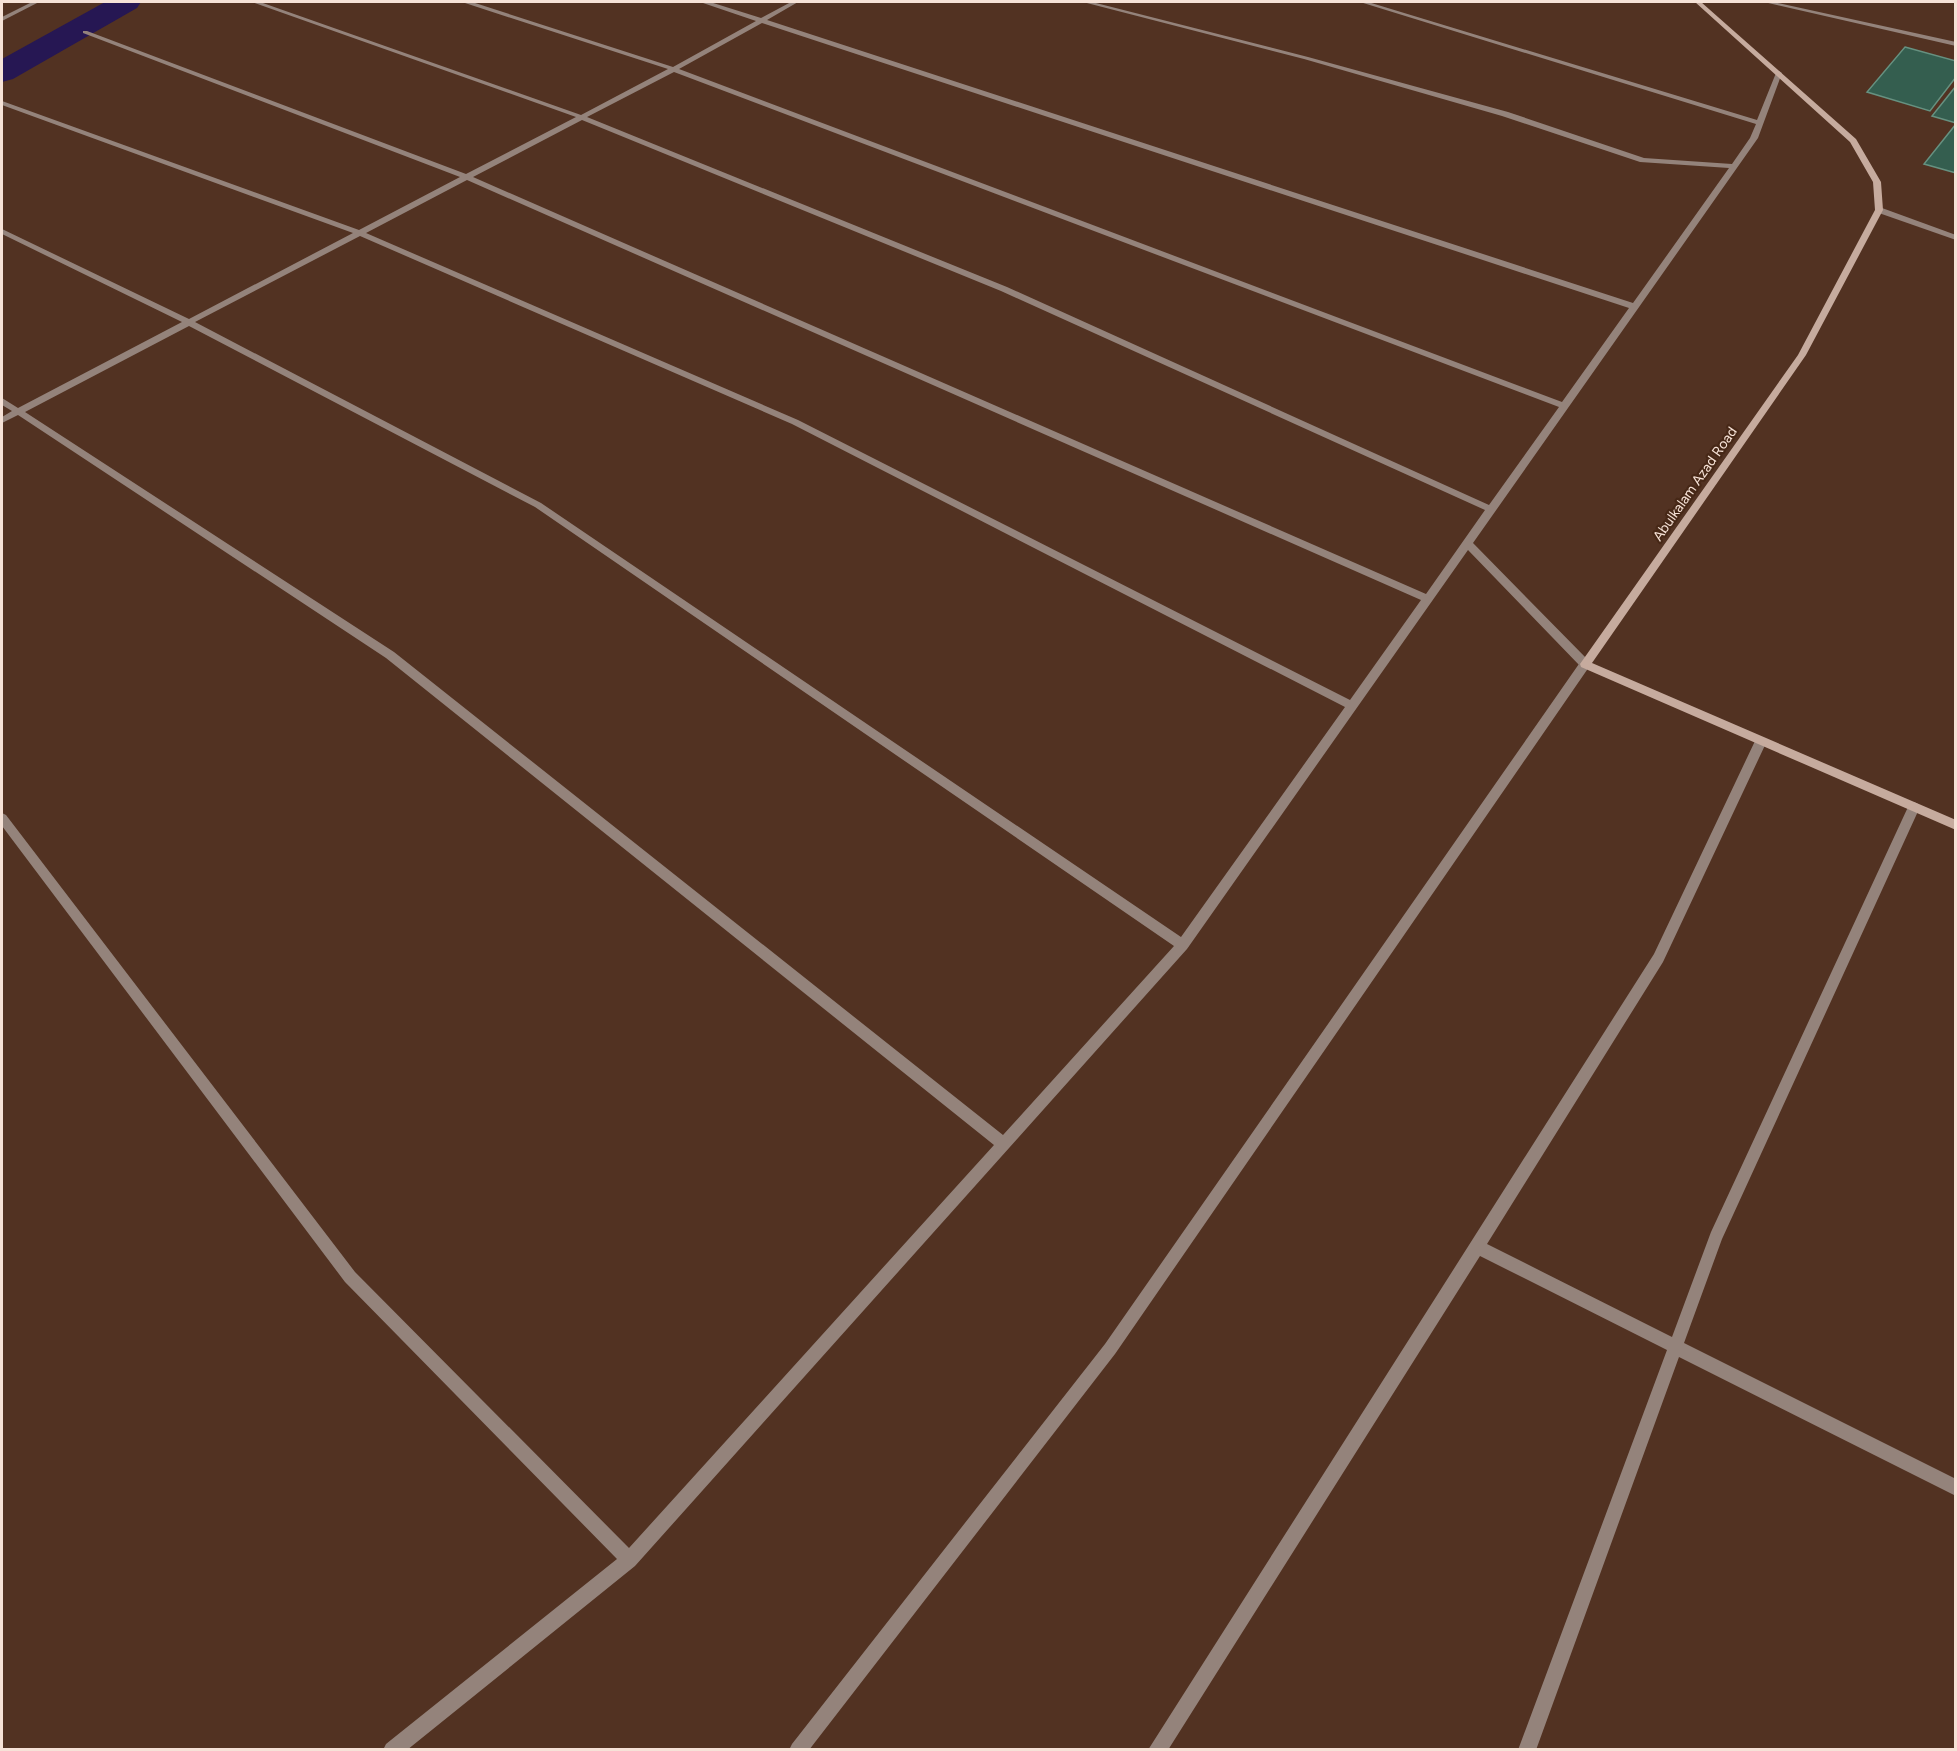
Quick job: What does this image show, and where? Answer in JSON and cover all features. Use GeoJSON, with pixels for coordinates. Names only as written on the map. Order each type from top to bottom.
{"type":"FeatureCollection","features":[{"type":"Feature","properties":{"kind":"main road"},"geometry":{"type":"LineString","coordinates":[[1698,2],[1853,141],[1877,182],[1878,210]]}},
{"type":"Feature","properties":{"kind":"main road","name":"Abulkalam Azad Road"},"geometry":{"type":"LineString","coordinates":[[1585,664],[1802,355],[1878,210]]}},
{"type":"Feature","properties":{"kind":"main road"},"geometry":{"type":"LineString","coordinates":[[1585,664],[1956,825]]}},
{"type":"Feature","properties":{"kind":"street"},"geometry":{"type":"LineString","coordinates":[[2,19],[36,2]]}},
{"type":"Feature","properties":{"kind":"street"},"geometry":{"type":"LineString","coordinates":[[255,2],[581,117],[1004,289],[1491,509]]}},
{"type":"Feature","properties":{"kind":"street"},"geometry":{"type":"LineString","coordinates":[[467,2],[673,69],[1564,406]]}},
{"type":"Feature","properties":{"kind":"street"},"geometry":{"type":"LineString","coordinates":[[705,2],[764,19],[1635,307]]}},
{"type":"Feature","properties":{"kind":"street"},"geometry":{"type":"LineString","coordinates":[[2,420],[673,69],[795,2]]}},
{"type":"Feature","properties":{"kind":"street"},"geometry":{"type":"LineString","coordinates":[[1086,2],[1306,58],[1472,104],[1643,159],[1735,166]]}},
{"type":"Feature","properties":{"kind":"street"},"geometry":{"type":"LineString","coordinates":[[1363,2],[1760,123]]}},
{"type":"Feature","properties":{"kind":"street"},"geometry":{"type":"LineString","coordinates":[[1767,2],[1956,44]]}},
{"type":"Feature","properties":{"kind":"street"},"geometry":{"type":"LineString","coordinates":[[85,32],[466,177],[1428,599]]}},
{"type":"Feature","properties":{"kind":"street"},"geometry":{"type":"LineString","coordinates":[[392,1749],[628,1560],[1183,945],[1735,166],[1754,138],[1779,73]]}},
{"type":"Feature","properties":{"kind":"street"},"geometry":{"type":"LineString","coordinates":[[2,103],[359,233],[795,423],[1353,706]]}},
{"type":"Feature","properties":{"kind":"street"},"geometry":{"type":"LineString","coordinates":[[1878,210],[1956,238]]}},
{"type":"Feature","properties":{"kind":"street"},"geometry":{"type":"LineString","coordinates":[[2,231],[188,322],[538,505],[1183,945]]}},
{"type":"Feature","properties":{"kind":"street"},"geometry":{"type":"LineString","coordinates":[[2,401],[390,655],[1003,1143]]}},
{"type":"Feature","properties":{"kind":"street"},"geometry":{"type":"LineString","coordinates":[[798,1749],[1110,1349],[1585,664],[1467,543]]}},
{"type":"Feature","properties":{"kind":"street"},"geometry":{"type":"LineString","coordinates":[[1157,1749],[1478,1247],[1659,958],[1761,741]]}},
{"type":"Feature","properties":{"kind":"street"},"geometry":{"type":"LineString","coordinates":[[1527,1749],[1716,1237],[1914,807]]}},
{"type":"Feature","properties":{"kind":"street"},"geometry":{"type":"LineString","coordinates":[[2,818],[350,1277],[628,1560]]}},
{"type":"Feature","properties":{"kind":"street"},"geometry":{"type":"LineString","coordinates":[[1478,1247],[1956,1488]]}},
{"type":"Feature","properties":{"kind":"building"},"geometry":{"type":"Polygon","coordinates":[[[1905,47],[1956,61],[1956,77],[1930,111],[1867,92],[1905,47]]]}},
{"type":"Feature","properties":{"kind":"building"},"geometry":{"type":"Polygon","coordinates":[[[1956,86],[1956,123],[1932,116],[1956,86]]]}},
{"type":"Feature","properties":{"kind":"building"},"geometry":{"type":"Polygon","coordinates":[[[1956,124],[1956,173],[1924,164],[1956,124]]]}},
{"type":"Feature","properties":{"kind":"waterway"},"geometry":{"type":"LineString","coordinates":[[2,72],[126,2]]}}]}
